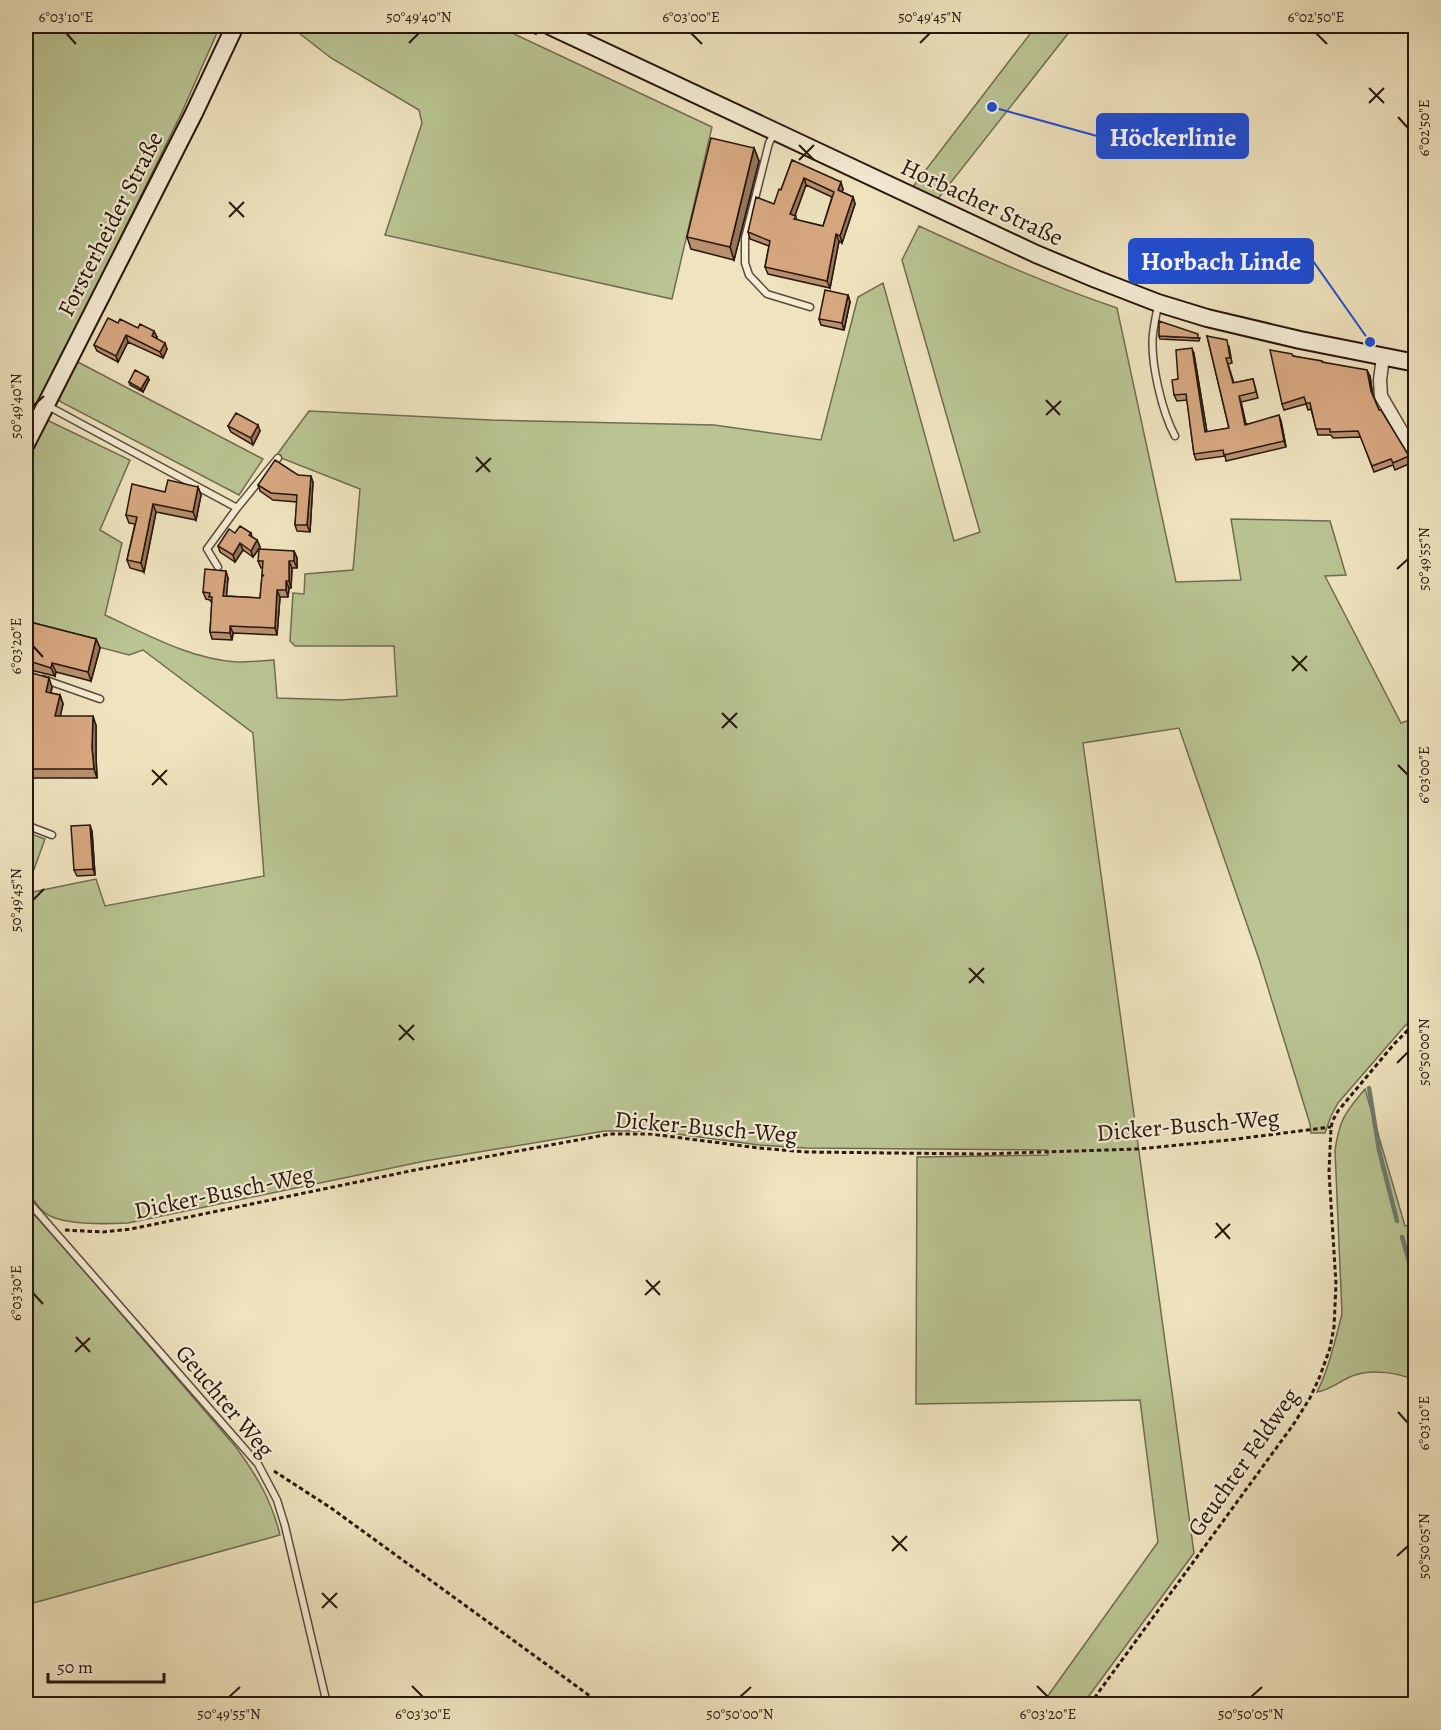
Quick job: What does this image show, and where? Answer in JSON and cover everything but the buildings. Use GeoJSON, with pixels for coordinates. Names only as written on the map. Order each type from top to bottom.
{"type":"FeatureCollection","features":[{"type":"Feature","properties":{"kind":"main road","name":"Forsterheider Straße"},"geometry":{"type":"LineString","coordinates":[[26,444],[235,26]]}},
{"type":"Feature","properties":{"kind":"main road","name":"Horbacher Straße"},"geometry":{"type":"LineString","coordinates":[[550,26],[1036,254],[1096,279],[1158,303],[1219,321],[1416,363]]}},
{"type":"Feature","properties":{"kind":"street"},"geometry":{"type":"LineString","coordinates":[[1383,357],[1380,380],[1381,396],[1416,456]]}},
{"type":"Feature","properties":{"kind":"lane"},"geometry":{"type":"LineString","coordinates":[[775,132],[769,143],[745,238],[745,263],[749,275],[767,294],[810,307]]}},
{"type":"Feature","properties":{"kind":"lane"},"geometry":{"type":"LineString","coordinates":[[1158,303],[1153,334],[1153,353],[1165,415],[1175,436]]}},
{"type":"Feature","properties":{"kind":"lane"},"geometry":{"type":"LineString","coordinates":[[45,405],[237,508]]}},
{"type":"Feature","properties":{"kind":"lane"},"geometry":{"type":"LineString","coordinates":[[218,567],[207,549],[278,458]]}},
{"type":"Feature","properties":{"kind":"lane"},"geometry":{"type":"LineString","coordinates":[[33,676],[100,699]]}},
{"type":"Feature","properties":{"kind":"lane"},"geometry":{"type":"LineString","coordinates":[[26,825],[52,835]]}},
{"type":"Feature","properties":{"kind":"lane","name":"Geuchter Weg"},"geometry":{"type":"LineString","coordinates":[[26,1199],[258,1464],[277,1500],[285,1526],[327,1704]]}},
{"type":"Feature","properties":{"kind":"path","name":"Geuchter Feldweg"},"geometry":{"type":"LineString","coordinates":[[1090,1704],[1293,1425],[1310,1398],[1330,1348],[1336,1305],[1329,1172],[1331,1127],[1338,1111],[1394,1044],[1416,1022]]}},
{"type":"Feature","properties":{"kind":"path","name":"Dicker-Busch-Weg"},"geometry":{"type":"LineString","coordinates":[[51,1229],[103,1232],[131,1229],[415,1170],[610,1134],[651,1134],[807,1152],[981,1154],[1138,1149],[1331,1127]]}},
{"type":"Feature","properties":{"kind":"path"},"geometry":{"type":"LineString","coordinates":[[258,1464],[279,1473],[331,1509],[602,1704]]}},
{"type":"Feature","properties":{"kind":"green space"},"geometry":{"type":"Polygon","coordinates":[[[26,26],[220,26],[182,112],[26,430],[26,26]]]}},
{"type":"Feature","properties":{"kind":"green space"},"geometry":{"type":"Polygon","coordinates":[[[290,26],[497,26],[712,127],[672,299],[385,235],[422,123],[419,110],[331,58],[290,26]]]}},
{"type":"Feature","properties":{"kind":"green space"},"geometry":{"type":"Polygon","coordinates":[[[1036,26],[1074,26],[937,200],[912,188],[1036,26]]]}},
{"type":"Feature","properties":{"kind":"green space"},"geometry":{"type":"Polygon","coordinates":[[[919,226],[1017,270],[1117,308],[1176,582],[1241,580],[1231,519],[1330,521],[1346,575],[1325,576],[1401,723],[1415,718],[1416,1015],[1338,1103],[1325,1133],[1311,1133],[1259,959],[1179,728],[1083,743],[1194,1553],[1083,1704],[1042,1704],[1158,1542],[1140,1400],[916,1404],[917,1157],[1048,1155],[1047,1150],[806,1148],[759,1145],[655,1131],[605,1131],[425,1161],[128,1223],[84,1223],[51,1217],[41,1210],[26,1190],[26,901],[28,893],[96,879],[105,906],[264,876],[253,733],[143,650],[129,655],[26,628],[26,465],[47,420],[130,460],[100,530],[122,543],[105,615],[185,651],[202,656],[237,662],[274,660],[277,698],[341,700],[397,696],[394,646],[295,646],[290,641],[293,593],[304,594],[305,574],[353,570],[360,489],[276,456],[309,411],[491,420],[714,425],[821,440],[858,297],[883,283],[954,541],[980,532],[902,260],[919,226]]]}},
{"type":"Feature","properties":{"kind":"green space"},"geometry":{"type":"Polygon","coordinates":[[[76,361],[263,459],[239,495],[61,402],[58,399],[76,361]]]}},
{"type":"Feature","properties":{"kind":"green space"},"geometry":{"type":"Polygon","coordinates":[[[26,832],[45,839],[29,883],[26,882],[26,832]]]}},
{"type":"Feature","properties":{"kind":"green space"},"geometry":{"type":"Polygon","coordinates":[[[1365,1089],[1405,1226],[1415,1225],[1415,1380],[1401,1375],[1370,1372],[1355,1375],[1317,1392],[1328,1364],[1342,1314],[1335,1150],[1344,1116],[1365,1089]]]}},
{"type":"Feature","properties":{"kind":"green space"},"geometry":{"type":"Polygon","coordinates":[[[26,1205],[235,1446],[262,1488],[280,1535],[26,1605],[26,1205]]]}},
{"type":"Feature","properties":{"kind":"waterway"},"geometry":{"type":"LineString","coordinates":[[1369,1088],[1379,1150],[1397,1221]]}},
{"type":"Feature","properties":{"kind":"waterway"},"geometry":{"type":"LineString","coordinates":[[1402,1237],[1416,1285]]}},
{"type":"Feature","properties":{"kind":"place","name":"Höckerlinie"},"geometry":{"type":"Point","coordinates":[992,107]}},
{"type":"Feature","properties":{"kind":"place","name":"Horbach Linde"},"geometry":{"type":"Point","coordinates":[1370,342]}}]}
